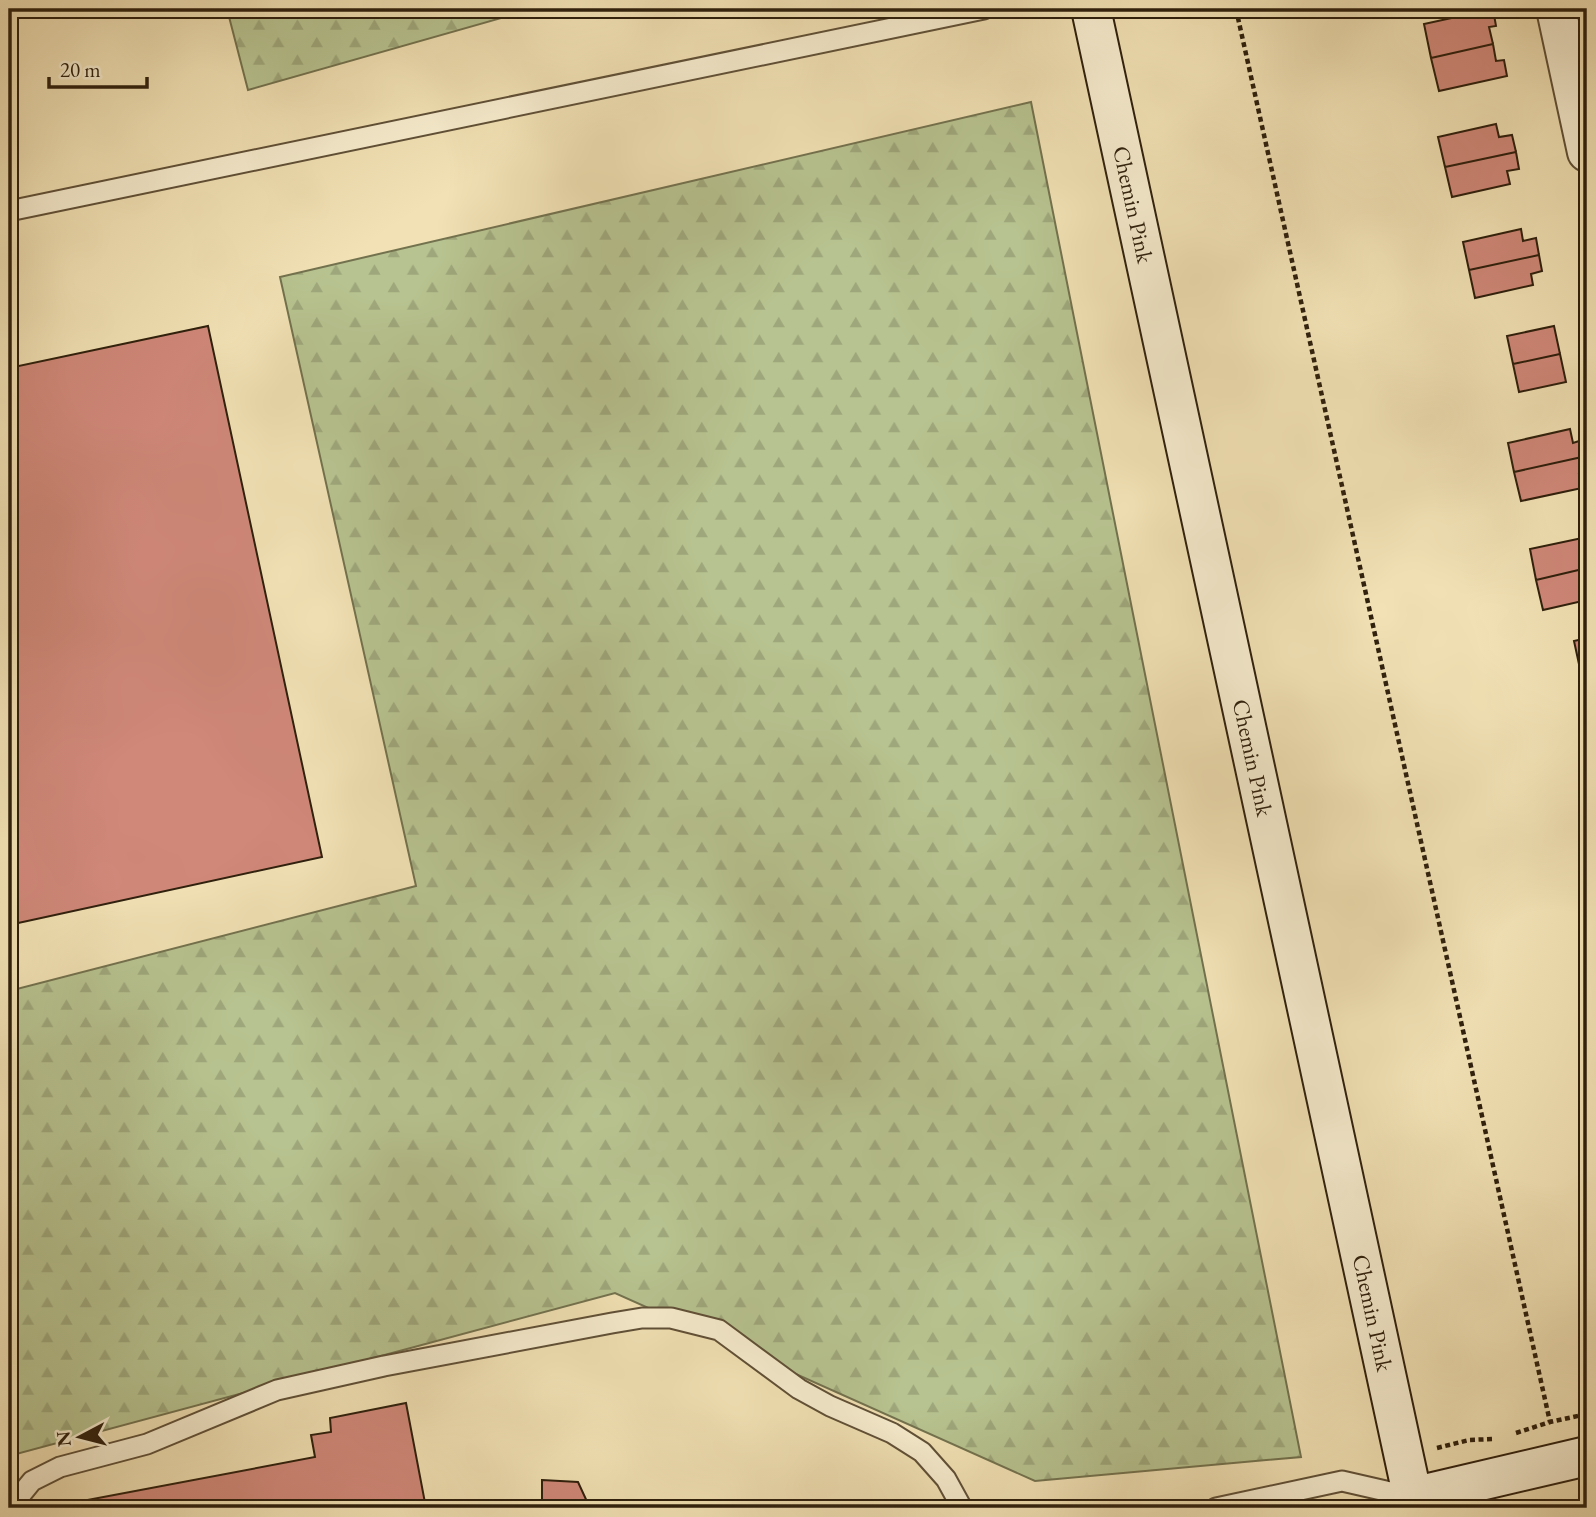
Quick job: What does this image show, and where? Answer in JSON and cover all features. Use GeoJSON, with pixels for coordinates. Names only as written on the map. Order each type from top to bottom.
{"type":"FeatureCollection","features":[{"type":"Feature","properties":{"kind":"main road","name":"Chemin Pink"},"geometry":{"type":"LineString","coordinates":[[1091,9],[1402,1456],[1404,1504]]}},
{"type":"Feature","properties":{"kind":"main road"},"geometry":{"type":"LineString","coordinates":[[1556,9],[1587,152]]}},
{"type":"Feature","properties":{"kind":"main road"},"geometry":{"type":"LineString","coordinates":[[1404,1504],[1587,1456]]}},
{"type":"Feature","properties":{"kind":"lane"},"geometry":{"type":"LineString","coordinates":[[9,211],[984,9]]}},
{"type":"Feature","properties":{"kind":"lane"},"geometry":{"type":"LineString","coordinates":[[10,1508],[32,1481],[60,1467],[147,1444],[277,1390],[384,1366],[642,1318],[671,1318],[719,1330],[799,1390],[892,1433],[922,1452],[946,1479],[962,1508]]}},
{"type":"Feature","properties":{"kind":"lane"},"geometry":{"type":"LineString","coordinates":[[1216,1508],[1342,1481],[1404,1504]]}},
{"type":"Feature","properties":{"kind":"path"},"geometry":{"type":"LineString","coordinates":[[1236,9],[1550,1422]]}},
{"type":"Feature","properties":{"kind":"path"},"geometry":{"type":"LineString","coordinates":[[1513,1434],[1587,1414]]}},
{"type":"Feature","properties":{"kind":"path"},"geometry":{"type":"LineString","coordinates":[[1402,1456],[1469,1440],[1500,1439]]}},
{"type":"Feature","properties":{"kind":"green space"},"geometry":{"type":"Polygon","coordinates":[[[227,9],[533,9],[248,90],[227,9]]]}},
{"type":"Feature","properties":{"kind":"green space"},"geometry":{"type":"Polygon","coordinates":[[[1031,102],[1301,1457],[1035,1481],[615,1293],[9,1456],[9,991],[416,886],[280,277],[1031,102]]]}},
{"type":"Feature","properties":{"kind":"building"},"geometry":{"type":"Polygon","coordinates":[[[1493,9],[1496,26],[1489,27],[1493,44],[1431,58],[1424,24],[1493,9]]]}},
{"type":"Feature","properties":{"kind":"building"},"geometry":{"type":"Polygon","coordinates":[[[1493,44],[1496,61],[1504,60],[1507,76],[1439,91],[1431,58],[1493,44]]]}},
{"type":"Feature","properties":{"kind":"building"},"geometry":{"type":"Polygon","coordinates":[[[1496,124],[1499,137],[1512,135],[1516,152],[1445,167],[1438,137],[1496,124]]]}},
{"type":"Feature","properties":{"kind":"building"},"geometry":{"type":"Polygon","coordinates":[[[1516,152],[1519,169],[1507,171],[1510,184],[1452,197],[1445,167],[1516,152]]]}},
{"type":"Feature","properties":{"kind":"building"},"geometry":{"type":"Polygon","coordinates":[[[1521,229],[1523,241],[1536,238],[1539,255],[1469,270],[1463,242],[1521,229]]]}},
{"type":"Feature","properties":{"kind":"building"},"geometry":{"type":"Polygon","coordinates":[[[1539,255],[1542,271],[1531,274],[1533,285],[1475,298],[1469,270],[1539,255]]]}},
{"type":"Feature","properties":{"kind":"building"},"geometry":{"type":"Polygon","coordinates":[[[208,326],[322,857],[9,925],[9,368],[208,326]]]}},
{"type":"Feature","properties":{"kind":"building"},"geometry":{"type":"Polygon","coordinates":[[[1554,326],[1560,354],[1513,364],[1507,336],[1554,326]]]}},
{"type":"Feature","properties":{"kind":"building"},"geometry":{"type":"Polygon","coordinates":[[[1560,354],[1566,382],[1519,392],[1513,364],[1560,354]]]}},
{"type":"Feature","properties":{"kind":"building"},"geometry":{"type":"Polygon","coordinates":[[[1570,429],[1573,443],[1579,441],[1582,457],[1514,472],[1508,443],[1570,429]]]}},
{"type":"Feature","properties":{"kind":"building"},"geometry":{"type":"Polygon","coordinates":[[[1582,457],[1586,473],[1579,474],[1582,488],[1521,501],[1514,472],[1582,457]]]}},
{"type":"Feature","properties":{"kind":"building"},"geometry":{"type":"Polygon","coordinates":[[[1587,537],[1587,568],[1536,580],[1530,549],[1587,537]]]}},
{"type":"Feature","properties":{"kind":"building"},"geometry":{"type":"Polygon","coordinates":[[[1587,568],[1587,600],[1543,610],[1536,580],[1587,568]]]}},
{"type":"Feature","properties":{"kind":"building"},"geometry":{"type":"Polygon","coordinates":[[[1587,638],[1587,677],[1582,678],[1574,641],[1587,638]]]}},
{"type":"Feature","properties":{"kind":"building"},"geometry":{"type":"Polygon","coordinates":[[[1587,677],[1587,703],[1582,678],[1587,677]]]}},
{"type":"Feature","properties":{"kind":"building"},"geometry":{"type":"Polygon","coordinates":[[[406,1403],[426,1508],[45,1508],[315,1457],[311,1435],[331,1432],[330,1418],[406,1403]]]}},
{"type":"Feature","properties":{"kind":"building"},"geometry":{"type":"Polygon","coordinates":[[[542,1480],[578,1482],[590,1508],[542,1508],[542,1480]]]}}]}
